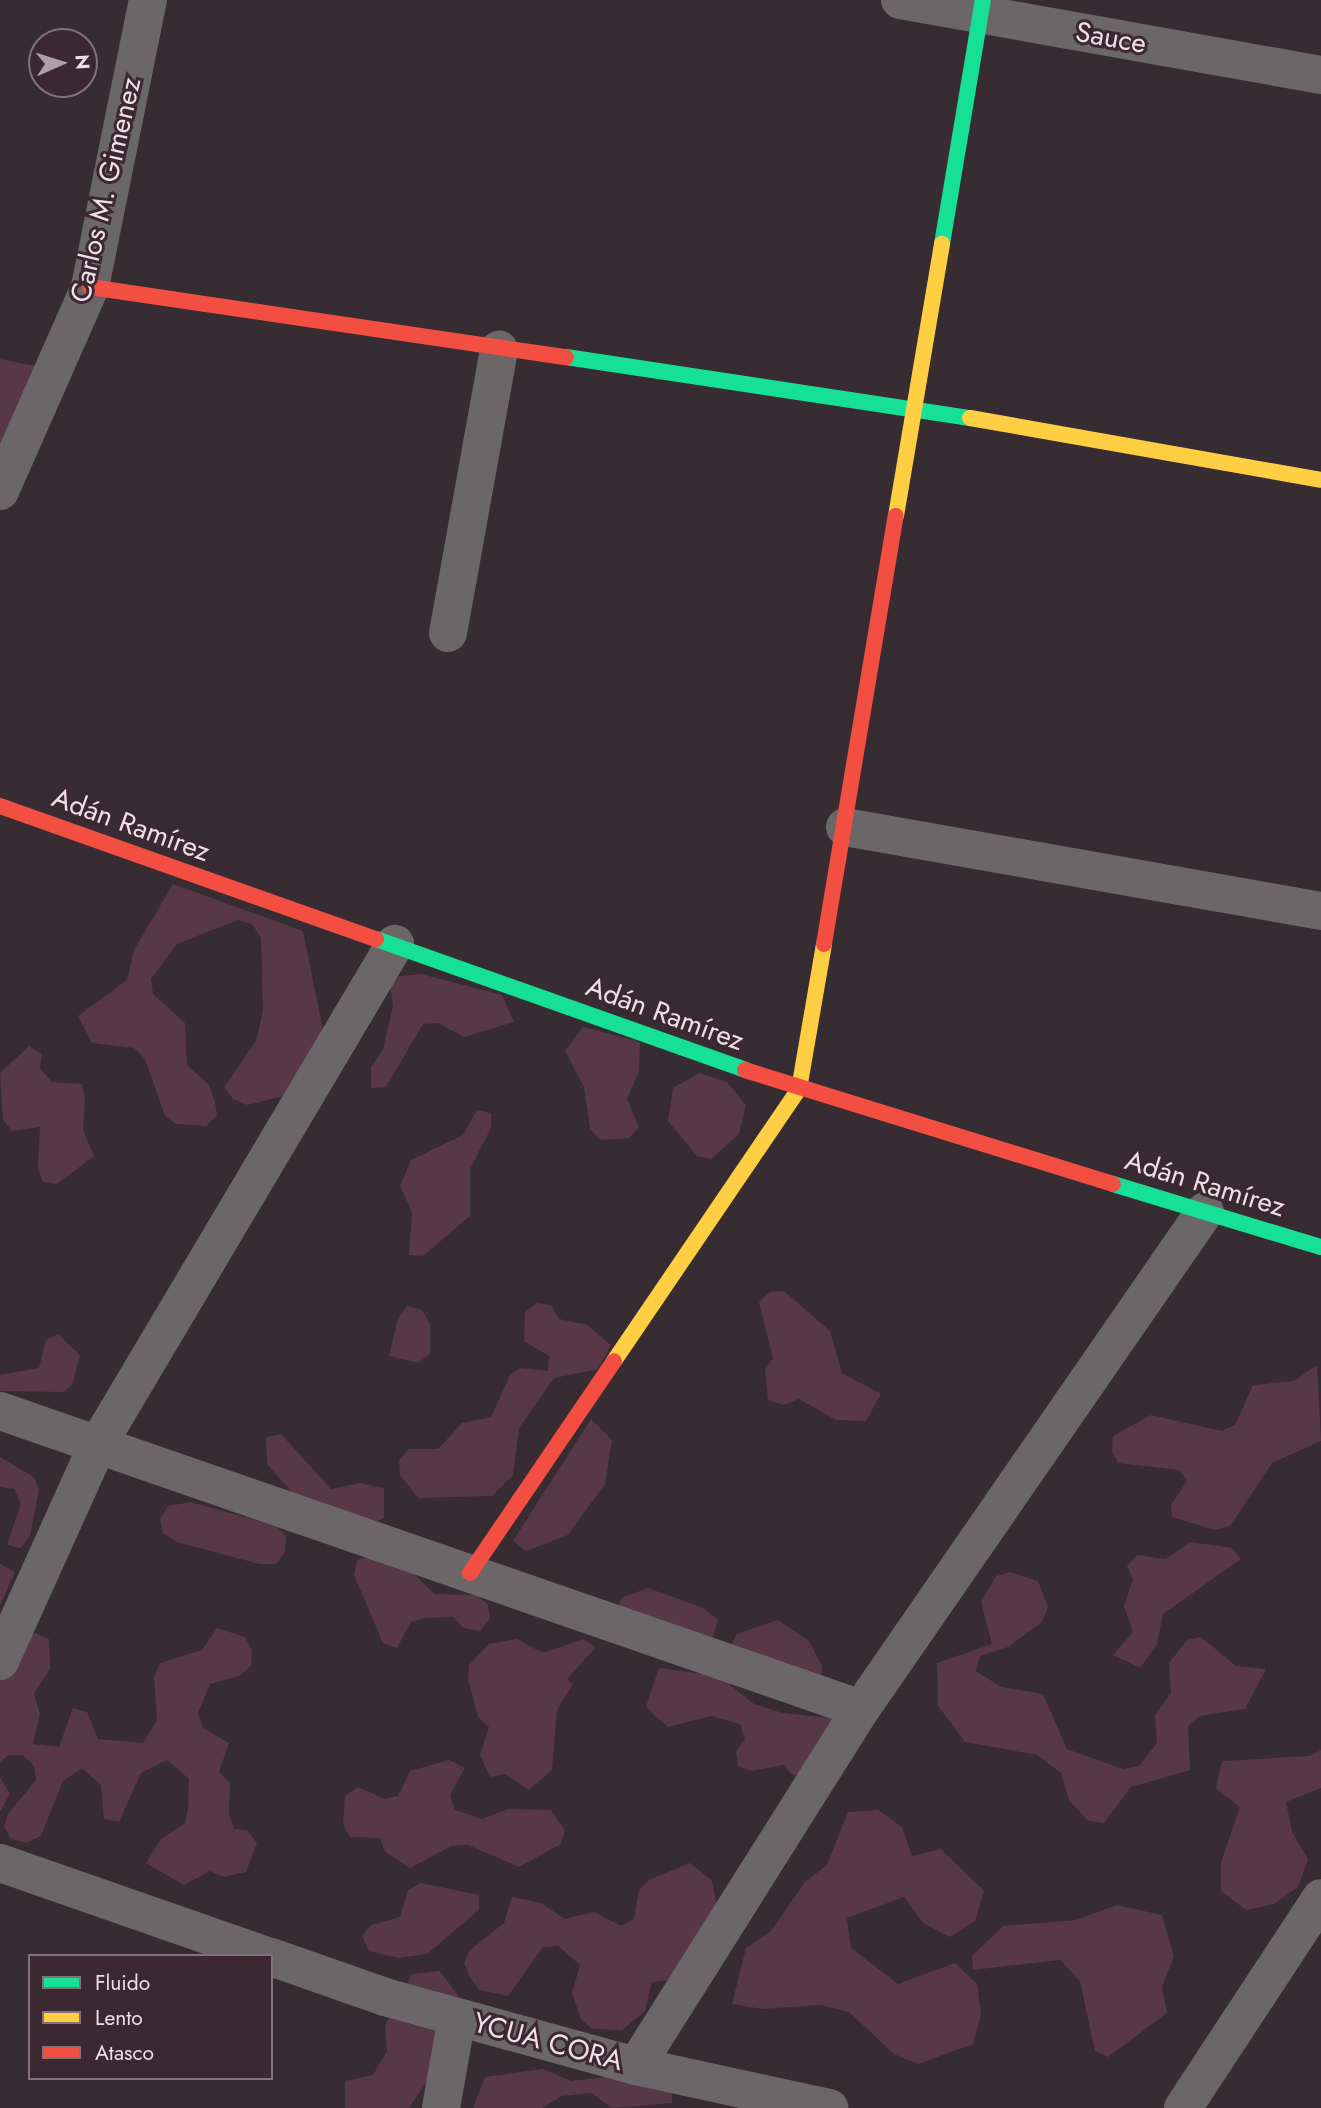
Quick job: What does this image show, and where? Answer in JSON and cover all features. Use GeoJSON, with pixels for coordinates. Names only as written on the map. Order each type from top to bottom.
{"type":"FeatureCollection","features":[{"type":"Feature","properties":{"kind":"street","name":"Carlos M. Gimenez"},"geometry":{"type":"LineString","coordinates":[[0,491],[90,286],[148,0]]}},
{"type":"Feature","properties":{"kind":"street","name":"Sauce"},"geometry":{"type":"LineString","coordinates":[[900,0],[981,7],[1321,75]]}},
{"type":"Feature","properties":{"kind":"street"},"geometry":{"type":"LineString","coordinates":[[470,1573],[799,1089],[916,408],[981,7]]}},
{"type":"Feature","properties":{"kind":"street"},"geometry":{"type":"LineString","coordinates":[[90,286],[499,350],[916,408],[1321,480]]}},
{"type":"Feature","properties":{"kind":"street"},"geometry":{"type":"LineString","coordinates":[[448,633],[499,350]]}},
{"type":"Feature","properties":{"kind":"street","name":"Adán Ramírez"},"geometry":{"type":"LineString","coordinates":[[0,806],[799,1089],[1321,1247]]}},
{"type":"Feature","properties":{"kind":"street"},"geometry":{"type":"LineString","coordinates":[[845,827],[1321,911]]}},
{"type":"Feature","properties":{"kind":"street"},"geometry":{"type":"LineString","coordinates":[[0,1661],[97,1446],[395,944]]}},
{"type":"Feature","properties":{"kind":"street"},"geometry":{"type":"LineString","coordinates":[[636,2066],[861,1709],[1205,1211]]}},
{"type":"Feature","properties":{"kind":"street"},"geometry":{"type":"LineString","coordinates":[[0,1411],[861,1709]]}},
{"type":"Feature","properties":{"kind":"street","name":"YCUA CORA"},"geometry":{"type":"LineString","coordinates":[[0,1863],[263,1954]]}},
{"type":"Feature","properties":{"kind":"street"},"geometry":{"type":"LineString","coordinates":[[1183,2108],[1321,1898]]}},
{"type":"Feature","properties":{"kind":"street","name":"YCUA CORA"},"geometry":{"type":"LineString","coordinates":[[273,1957],[457,2017],[636,2066],[829,2108]]}},
{"type":"Feature","properties":{"kind":"street"},"geometry":{"type":"LineString","coordinates":[[441,2108],[457,2017]]}},
{"type":"Feature","properties":{"kind":"shaded area"},"geometry":{"type":"Polygon","coordinates":[[[0,359],[51,369],[0,496],[0,359]]]}},
{"type":"Feature","properties":{"kind":"shaded area"},"geometry":{"type":"Polygon","coordinates":[[[173,884],[303,931],[323,1030],[291,1094],[247,1105],[233,1099],[224,1087],[256,1041],[263,1011],[261,938],[252,924],[238,920],[177,944],[151,979],[153,994],[185,1023],[187,1065],[209,1085],[215,1102],[217,1116],[206,1126],[176,1124],[165,1116],[145,1059],[134,1048],[92,1043],[78,1016],[127,980],[134,950],[173,884]]]}},
{"type":"Feature","properties":{"kind":"shaded area"},"geometry":{"type":"Polygon","coordinates":[[[421,974],[502,995],[514,1022],[464,1037],[438,1023],[423,1024],[386,1087],[371,1088],[371,1067],[383,1049],[393,1006],[390,985],[400,976],[421,974]]]}},
{"type":"Feature","properties":{"kind":"shaded area"},"geometry":{"type":"Polygon","coordinates":[[[583,1027],[640,1042],[639,1072],[627,1099],[639,1127],[629,1138],[600,1140],[590,1129],[584,1087],[565,1051],[583,1027]]]}},
{"type":"Feature","properties":{"kind":"shaded area"},"geometry":{"type":"Polygon","coordinates":[[[29,1046],[42,1054],[40,1068],[52,1082],[82,1084],[85,1099],[83,1130],[94,1156],[57,1184],[43,1182],[38,1169],[40,1127],[12,1131],[3,1120],[0,1073],[29,1046]]]}},
{"type":"Feature","properties":{"kind":"shaded area"},"geometry":{"type":"Polygon","coordinates":[[[699,1073],[727,1082],[746,1105],[739,1134],[711,1159],[697,1156],[668,1121],[673,1088],[699,1073]]]}},
{"type":"Feature","properties":{"kind":"shaded area"},"geometry":{"type":"Polygon","coordinates":[[[477,1110],[491,1113],[491,1128],[470,1169],[470,1216],[423,1256],[409,1255],[412,1212],[400,1186],[411,1160],[463,1135],[477,1110]]]}},
{"type":"Feature","properties":{"kind":"shaded area"},"geometry":{"type":"Polygon","coordinates":[[[784,1291],[830,1331],[842,1373],[881,1394],[866,1421],[836,1420],[799,1399],[784,1405],[768,1400],[765,1370],[773,1358],[759,1302],[770,1292],[784,1291]]]}},
{"type":"Feature","properties":{"kind":"shaded area"},"geometry":{"type":"Polygon","coordinates":[[[537,1303],[551,1305],[559,1319],[587,1325],[611,1345],[598,1369],[554,1378],[519,1428],[513,1475],[492,1496],[418,1498],[400,1475],[399,1460],[409,1449],[438,1449],[462,1423],[491,1417],[510,1375],[521,1368],[548,1371],[549,1356],[524,1341],[525,1312],[537,1303]]]}},
{"type":"Feature","properties":{"kind":"shaded area"},"geometry":{"type":"Polygon","coordinates":[[[407,1306],[422,1310],[430,1324],[430,1354],[418,1363],[389,1356],[398,1318],[407,1306]]]}},
{"type":"Feature","properties":{"kind":"shaded area"},"geometry":{"type":"Polygon","coordinates":[[[58,1334],[80,1355],[72,1385],[63,1392],[0,1391],[0,1375],[39,1368],[46,1340],[58,1334]]]}},
{"type":"Feature","properties":{"kind":"shaded area"},"geometry":{"type":"Polygon","coordinates":[[[1317,1365],[1321,1441],[1272,1463],[1230,1526],[1215,1530],[1172,1517],[1171,1505],[1187,1481],[1179,1470],[1118,1463],[1112,1451],[1113,1436],[1151,1415],[1222,1431],[1235,1425],[1253,1385],[1294,1381],[1317,1365]]]}},
{"type":"Feature","properties":{"kind":"shaded area"},"geometry":{"type":"Polygon","coordinates":[[[591,1419],[612,1440],[605,1484],[568,1535],[526,1551],[513,1541],[591,1419]]]}},
{"type":"Feature","properties":{"kind":"shaded area"},"geometry":{"type":"Polygon","coordinates":[[[281,1434],[331,1489],[360,1483],[384,1488],[384,1518],[371,1524],[297,1498],[267,1464],[266,1437],[281,1434]]]}},
{"type":"Feature","properties":{"kind":"shaded area"},"geometry":{"type":"Polygon","coordinates":[[[0,1457],[34,1477],[39,1490],[30,1536],[21,1548],[7,1545],[21,1504],[14,1489],[0,1487],[0,1457]]]}},
{"type":"Feature","properties":{"kind":"shaded area"},"geometry":{"type":"Polygon","coordinates":[[[191,1502],[276,1526],[286,1536],[285,1552],[276,1564],[260,1564],[176,1542],[163,1533],[160,1519],[168,1506],[191,1502]]]}},
{"type":"Feature","properties":{"kind":"shaded area"},"geometry":{"type":"Polygon","coordinates":[[[1190,1542],[1232,1548],[1241,1559],[1163,1614],[1157,1644],[1140,1668],[1113,1655],[1133,1632],[1124,1606],[1133,1579],[1127,1566],[1137,1555],[1166,1559],[1190,1542]]]}},
{"type":"Feature","properties":{"kind":"shaded area"},"geometry":{"type":"Polygon","coordinates":[[[372,1556],[413,1573],[434,1594],[477,1595],[488,1605],[490,1619],[480,1631],[463,1628],[454,1617],[425,1618],[411,1622],[397,1648],[383,1643],[354,1575],[357,1560],[372,1556]]]}},
{"type":"Feature","properties":{"kind":"shaded area"},"geometry":{"type":"Polygon","coordinates":[[[0,1564],[15,1572],[0,1605],[0,1564]]]}},
{"type":"Feature","properties":{"kind":"shaded area"},"geometry":{"type":"Polygon","coordinates":[[[1010,1572],[1038,1581],[1048,1607],[1042,1622],[1008,1647],[980,1656],[976,1671],[1001,1687],[1043,1694],[1067,1749],[1123,1769],[1139,1766],[1157,1743],[1155,1715],[1171,1693],[1169,1663],[1187,1640],[1201,1637],[1236,1666],[1266,1669],[1245,1709],[1200,1716],[1188,1726],[1190,1770],[1131,1787],[1104,1823],[1088,1821],[1069,1800],[1061,1773],[1037,1755],[965,1742],[938,1706],[937,1663],[992,1644],[981,1602],[996,1576],[1010,1572]]]}},
{"type":"Feature","properties":{"kind":"shaded area"},"geometry":{"type":"Polygon","coordinates":[[[648,1588],[703,1608],[718,1620],[709,1649],[617,1611],[621,1598],[648,1588]]]}},
{"type":"Feature","properties":{"kind":"shaded area"},"geometry":{"type":"Polygon","coordinates":[[[778,1620],[809,1641],[822,1666],[821,1682],[731,1646],[737,1634],[778,1620]]]}},
{"type":"Feature","properties":{"kind":"shaded area"},"geometry":{"type":"Polygon","coordinates":[[[217,1628],[245,1637],[252,1651],[251,1666],[239,1676],[210,1684],[198,1713],[203,1728],[229,1743],[219,1772],[230,1783],[229,1813],[234,1829],[247,1830],[257,1843],[246,1872],[223,1877],[210,1871],[184,1885],[146,1863],[161,1839],[185,1823],[189,1779],[167,1760],[141,1773],[119,1822],[104,1819],[101,1785],[82,1768],[63,1781],[41,1836],[26,1843],[11,1839],[4,1827],[8,1814],[36,1780],[34,1766],[23,1755],[8,1755],[0,1763],[0,1650],[35,1633],[49,1639],[50,1669],[34,1694],[40,1714],[33,1744],[59,1747],[73,1708],[87,1712],[98,1739],[143,1743],[157,1720],[154,1676],[160,1663],[202,1650],[217,1628]]]}},
{"type":"Feature","properties":{"kind":"shaded area"},"geometry":{"type":"Polygon","coordinates":[[[517,1639],[543,1653],[583,1639],[596,1647],[567,1679],[573,1684],[557,1710],[552,1770],[529,1790],[505,1774],[490,1777],[480,1755],[489,1727],[478,1717],[468,1679],[469,1665],[489,1644],[517,1639]]]}},
{"type":"Feature","properties":{"kind":"shaded area"},"geometry":{"type":"Polygon","coordinates":[[[659,1668],[719,1676],[754,1704],[783,1713],[840,1719],[809,1777],[793,1775],[783,1765],[752,1771],[738,1766],[736,1751],[745,1739],[740,1724],[711,1716],[668,1727],[646,1706],[659,1668]]]}},
{"type":"Feature","properties":{"kind":"shaded area"},"geometry":{"type":"Polygon","coordinates":[[[1321,1750],[1321,1788],[1286,1802],[1292,1832],[1308,1859],[1298,1887],[1274,1904],[1246,1910],[1221,1891],[1221,1862],[1240,1807],[1216,1789],[1222,1761],[1310,1756],[1321,1750]]]}},
{"type":"Feature","properties":{"kind":"shaded area"},"geometry":{"type":"Polygon","coordinates":[[[449,1760],[465,1768],[450,1795],[455,1810],[482,1819],[508,1809],[551,1810],[565,1830],[561,1844],[519,1867],[468,1845],[451,1846],[410,1868],[385,1852],[380,1838],[350,1837],[343,1824],[345,1796],[358,1787],[385,1799],[398,1796],[410,1771],[449,1760]]]}},
{"type":"Feature","properties":{"kind":"shaded area"},"geometry":{"type":"Polygon","coordinates":[[[0,1777],[10,1794],[0,1812],[0,1777]]]}},
{"type":"Feature","properties":{"kind":"shaded area"},"geometry":{"type":"Polygon","coordinates":[[[878,1810],[902,1827],[912,1856],[941,1849],[984,1891],[975,1921],[950,1937],[923,1923],[904,1897],[847,1918],[851,1948],[898,1984],[955,1963],[977,1984],[981,2014],[973,2044],[918,2064],[894,2054],[849,2012],[821,2005],[762,2009],[732,2004],[746,1948],[771,1931],[805,1882],[827,1865],[848,1812],[878,1810]]]}},
{"type":"Feature","properties":{"kind":"shaded area"},"geometry":{"type":"Polygon","coordinates":[[[690,1863],[712,1881],[718,1910],[681,1979],[652,1982],[645,2011],[622,2030],[592,2029],[581,2019],[572,1993],[580,1965],[558,1946],[543,1947],[508,1996],[479,1990],[470,1977],[464,1963],[470,1950],[504,1923],[512,1897],[541,1903],[565,1919],[594,1912],[621,1926],[634,1919],[639,1890],[649,1880],[690,1863]]]}},
{"type":"Feature","properties":{"kind":"shaded area"},"geometry":{"type":"Polygon","coordinates":[[[421,1883],[479,1895],[479,1910],[427,1954],[398,1958],[369,1951],[362,1936],[371,1925],[400,1917],[408,1890],[421,1883]]]}},
{"type":"Feature","properties":{"kind":"shaded area"},"geometry":{"type":"Polygon","coordinates":[[[1117,1905],[1162,1915],[1174,1957],[1162,1986],[1167,2013],[1108,2057],[1095,2051],[1080,1981],[1060,1960],[973,1970],[972,1956],[1003,1926],[1076,1920],[1117,1905]]]}},
{"type":"Feature","properties":{"kind":"shaded area"},"geometry":{"type":"Polygon","coordinates":[[[440,1971],[459,1997],[463,2027],[409,2108],[345,2108],[345,2081],[373,2075],[387,2051],[385,2026],[412,1974],[440,1971]]]}},
{"type":"Feature","properties":{"kind":"shaded area"},"geometry":{"type":"Polygon","coordinates":[[[543,2069],[571,2081],[615,2076],[672,2089],[672,2103],[612,2108],[591,2093],[562,2096],[542,2108],[473,2108],[485,2077],[543,2069]]]}},
{"type":"Feature","properties":{"kind":"traffic: fast"},"geometry":{"type":"LineString","coordinates":[[942,244],[983,0]]}},
{"type":"Feature","properties":{"kind":"traffic: fast"},"geometry":{"type":"LineString","coordinates":[[566,357],[970,418]]}},
{"type":"Feature","properties":{"kind":"traffic: fast"},"geometry":{"type":"LineString","coordinates":[[376,939],[745,1070]]}},
{"type":"Feature","properties":{"kind":"traffic: fast"},"geometry":{"type":"LineString","coordinates":[[1113,1184],[1321,1247]]}},
{"type":"Feature","properties":{"kind":"traffic: slow"},"geometry":{"type":"LineString","coordinates":[[896,516],[942,244]]}},
{"type":"Feature","properties":{"kind":"traffic: slow"},"geometry":{"type":"LineString","coordinates":[[970,418],[1321,480]]}},
{"type":"Feature","properties":{"kind":"traffic: slow"},"geometry":{"type":"LineString","coordinates":[[614,1361],[799,1089],[824,944]]}},
{"type":"Feature","properties":{"kind":"traffic: jam"},"geometry":{"type":"LineString","coordinates":[[90,287],[566,357]]}},
{"type":"Feature","properties":{"kind":"traffic: jam"},"geometry":{"type":"LineString","coordinates":[[824,944],[896,516]]}},
{"type":"Feature","properties":{"kind":"traffic: jam"},"geometry":{"type":"LineString","coordinates":[[0,806],[376,939]]}},
{"type":"Feature","properties":{"kind":"traffic: jam"},"geometry":{"type":"LineString","coordinates":[[745,1070],[1113,1184]]}},
{"type":"Feature","properties":{"kind":"traffic: jam"},"geometry":{"type":"LineString","coordinates":[[470,1573],[614,1361]]}}]}
